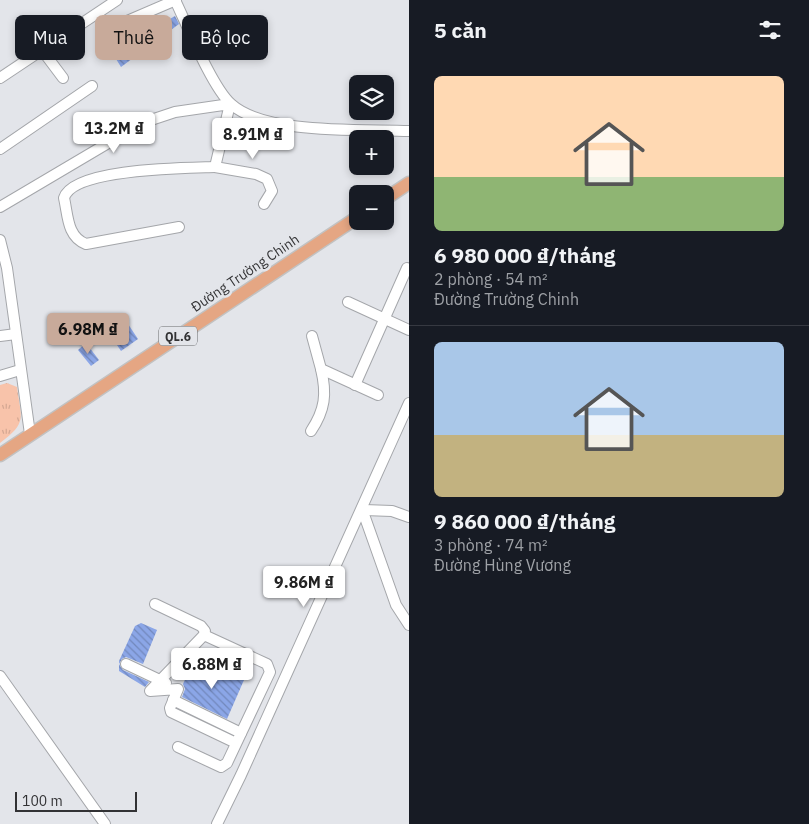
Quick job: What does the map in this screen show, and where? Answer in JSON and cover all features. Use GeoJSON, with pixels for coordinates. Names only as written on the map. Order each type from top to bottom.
{"type":"FeatureCollection","features":[{"type":"Feature","properties":{"kind":"main road"},"geometry":{"type":"LineString","coordinates":[[394,193],[409,183]]}},
{"type":"Feature","properties":{"kind":"main road","name":"Đường Trường Chinh"},"geometry":{"type":"LineString","coordinates":[[0,455],[349,223]]}},
{"type":"Feature","properties":{"kind":"street"},"geometry":{"type":"LineString","coordinates":[[85,21],[117,0]]}},
{"type":"Feature","properties":{"kind":"street"},"geometry":{"type":"LineString","coordinates":[[141,15],[176,0],[217,86],[230,104],[249,116],[268,123],[409,131]]}},
{"type":"Feature","properties":{"kind":"street"},"geometry":{"type":"LineString","coordinates":[[0,78],[27,60]]}},
{"type":"Feature","properties":{"kind":"street"},"geometry":{"type":"LineString","coordinates":[[50,60],[63,78]]}},
{"type":"Feature","properties":{"kind":"street"},"geometry":{"type":"LineString","coordinates":[[0,149],[92,86]]}},
{"type":"Feature","properties":{"kind":"street"},"geometry":{"type":"LineString","coordinates":[[215,167],[230,104]]}},
{"type":"Feature","properties":{"kind":"street"},"geometry":{"type":"LineString","coordinates":[[0,207],[142,123],[185,110],[230,104]]}},
{"type":"Feature","properties":{"kind":"street"},"geometry":{"type":"LineString","coordinates":[[179,226],[86,244],[79,241],[72,233],[64,198],[70,189],[108,175],[142,170],[215,167],[247,172],[267,179],[272,191],[264,204]]}},
{"type":"Feature","properties":{"kind":"street"},"geometry":{"type":"LineString","coordinates":[[1,244],[4,276],[12,304],[30,434]]}},
{"type":"Feature","properties":{"kind":"street"},"geometry":{"type":"LineString","coordinates":[[355,384],[406,268]]}},
{"type":"Feature","properties":{"kind":"street"},"geometry":{"type":"LineString","coordinates":[[348,302],[409,330]]}},
{"type":"Feature","properties":{"kind":"street"},"geometry":{"type":"LineString","coordinates":[[0,306],[12,304]]}},
{"type":"Feature","properties":{"kind":"street"},"geometry":{"type":"LineString","coordinates":[[0,336],[16,334]]}},
{"type":"Feature","properties":{"kind":"street"},"geometry":{"type":"LineString","coordinates":[[311,431],[320,417],[326,396],[312,336]]}},
{"type":"Feature","properties":{"kind":"street"},"geometry":{"type":"LineString","coordinates":[[320,369],[378,395]]}},
{"type":"Feature","properties":{"kind":"street"},"geometry":{"type":"LineString","coordinates":[[0,376],[20,370]]}},
{"type":"Feature","properties":{"kind":"street"},"geometry":{"type":"LineString","coordinates":[[216,824],[363,509],[409,403]]}},
{"type":"Feature","properties":{"kind":"street"},"geometry":{"type":"LineString","coordinates":[[363,509],[392,511],[409,516]]}},
{"type":"Feature","properties":{"kind":"street"},"geometry":{"type":"LineString","coordinates":[[363,509],[396,605],[409,624]]}},
{"type":"Feature","properties":{"kind":"street"},"geometry":{"type":"LineString","coordinates":[[155,604],[201,626],[205,631],[204,635],[150,690],[178,689]]}},
{"type":"Feature","properties":{"kind":"street"},"geometry":{"type":"LineString","coordinates":[[178,747],[222,767],[227,763],[270,672],[270,668],[204,635]]}},
{"type":"Feature","properties":{"kind":"street"},"geometry":{"type":"LineString","coordinates":[[126,664],[178,689]]}},
{"type":"Feature","properties":{"kind":"street"},"geometry":{"type":"LineString","coordinates":[[0,676],[105,824]]}},
{"type":"Feature","properties":{"kind":"street"},"geometry":{"type":"LineString","coordinates":[[178,689],[170,708],[172,713],[254,744]]}},
{"type":"Feature","properties":{"kind":"green space"},"geometry":{"type":"Polygon","coordinates":[[[7,383],[17,387],[21,413],[19,424],[15,430],[0,443],[0,385],[7,383]]]}},
{"type":"Feature","properties":{"kind":"building"},"geometry":{"type":"Polygon","coordinates":[[[175,16],[179,24],[172,29],[172,18],[175,16]]]}},
{"type":"Feature","properties":{"kind":"building"},"geometry":{"type":"Polygon","coordinates":[[[117,60],[130,60],[121,67],[117,60]]]}},
{"type":"Feature","properties":{"kind":"building"},"geometry":{"type":"Polygon","coordinates":[[[126,321],[138,339],[121,351],[109,333],[126,321]]]}},
{"type":"Feature","properties":{"kind":"building"},"geometry":{"type":"Polygon","coordinates":[[[86,343],[99,360],[91,366],[78,350],[86,343]]]}},
{"type":"Feature","properties":{"kind":"building"},"geometry":{"type":"Polygon","coordinates":[[[141,623],[157,630],[143,664],[126,657],[119,664],[135,626],[141,623]]]}},
{"type":"Feature","properties":{"kind":"building"},"geometry":{"type":"Polygon","coordinates":[[[119,664],[123,670],[149,682],[145,687],[119,671],[119,664]]]}},
{"type":"Feature","properties":{"kind":"building"},"geometry":{"type":"Polygon","coordinates":[[[192,664],[221,675],[223,671],[244,680],[227,719],[182,697],[185,689],[183,684],[192,664]]]}}]}
